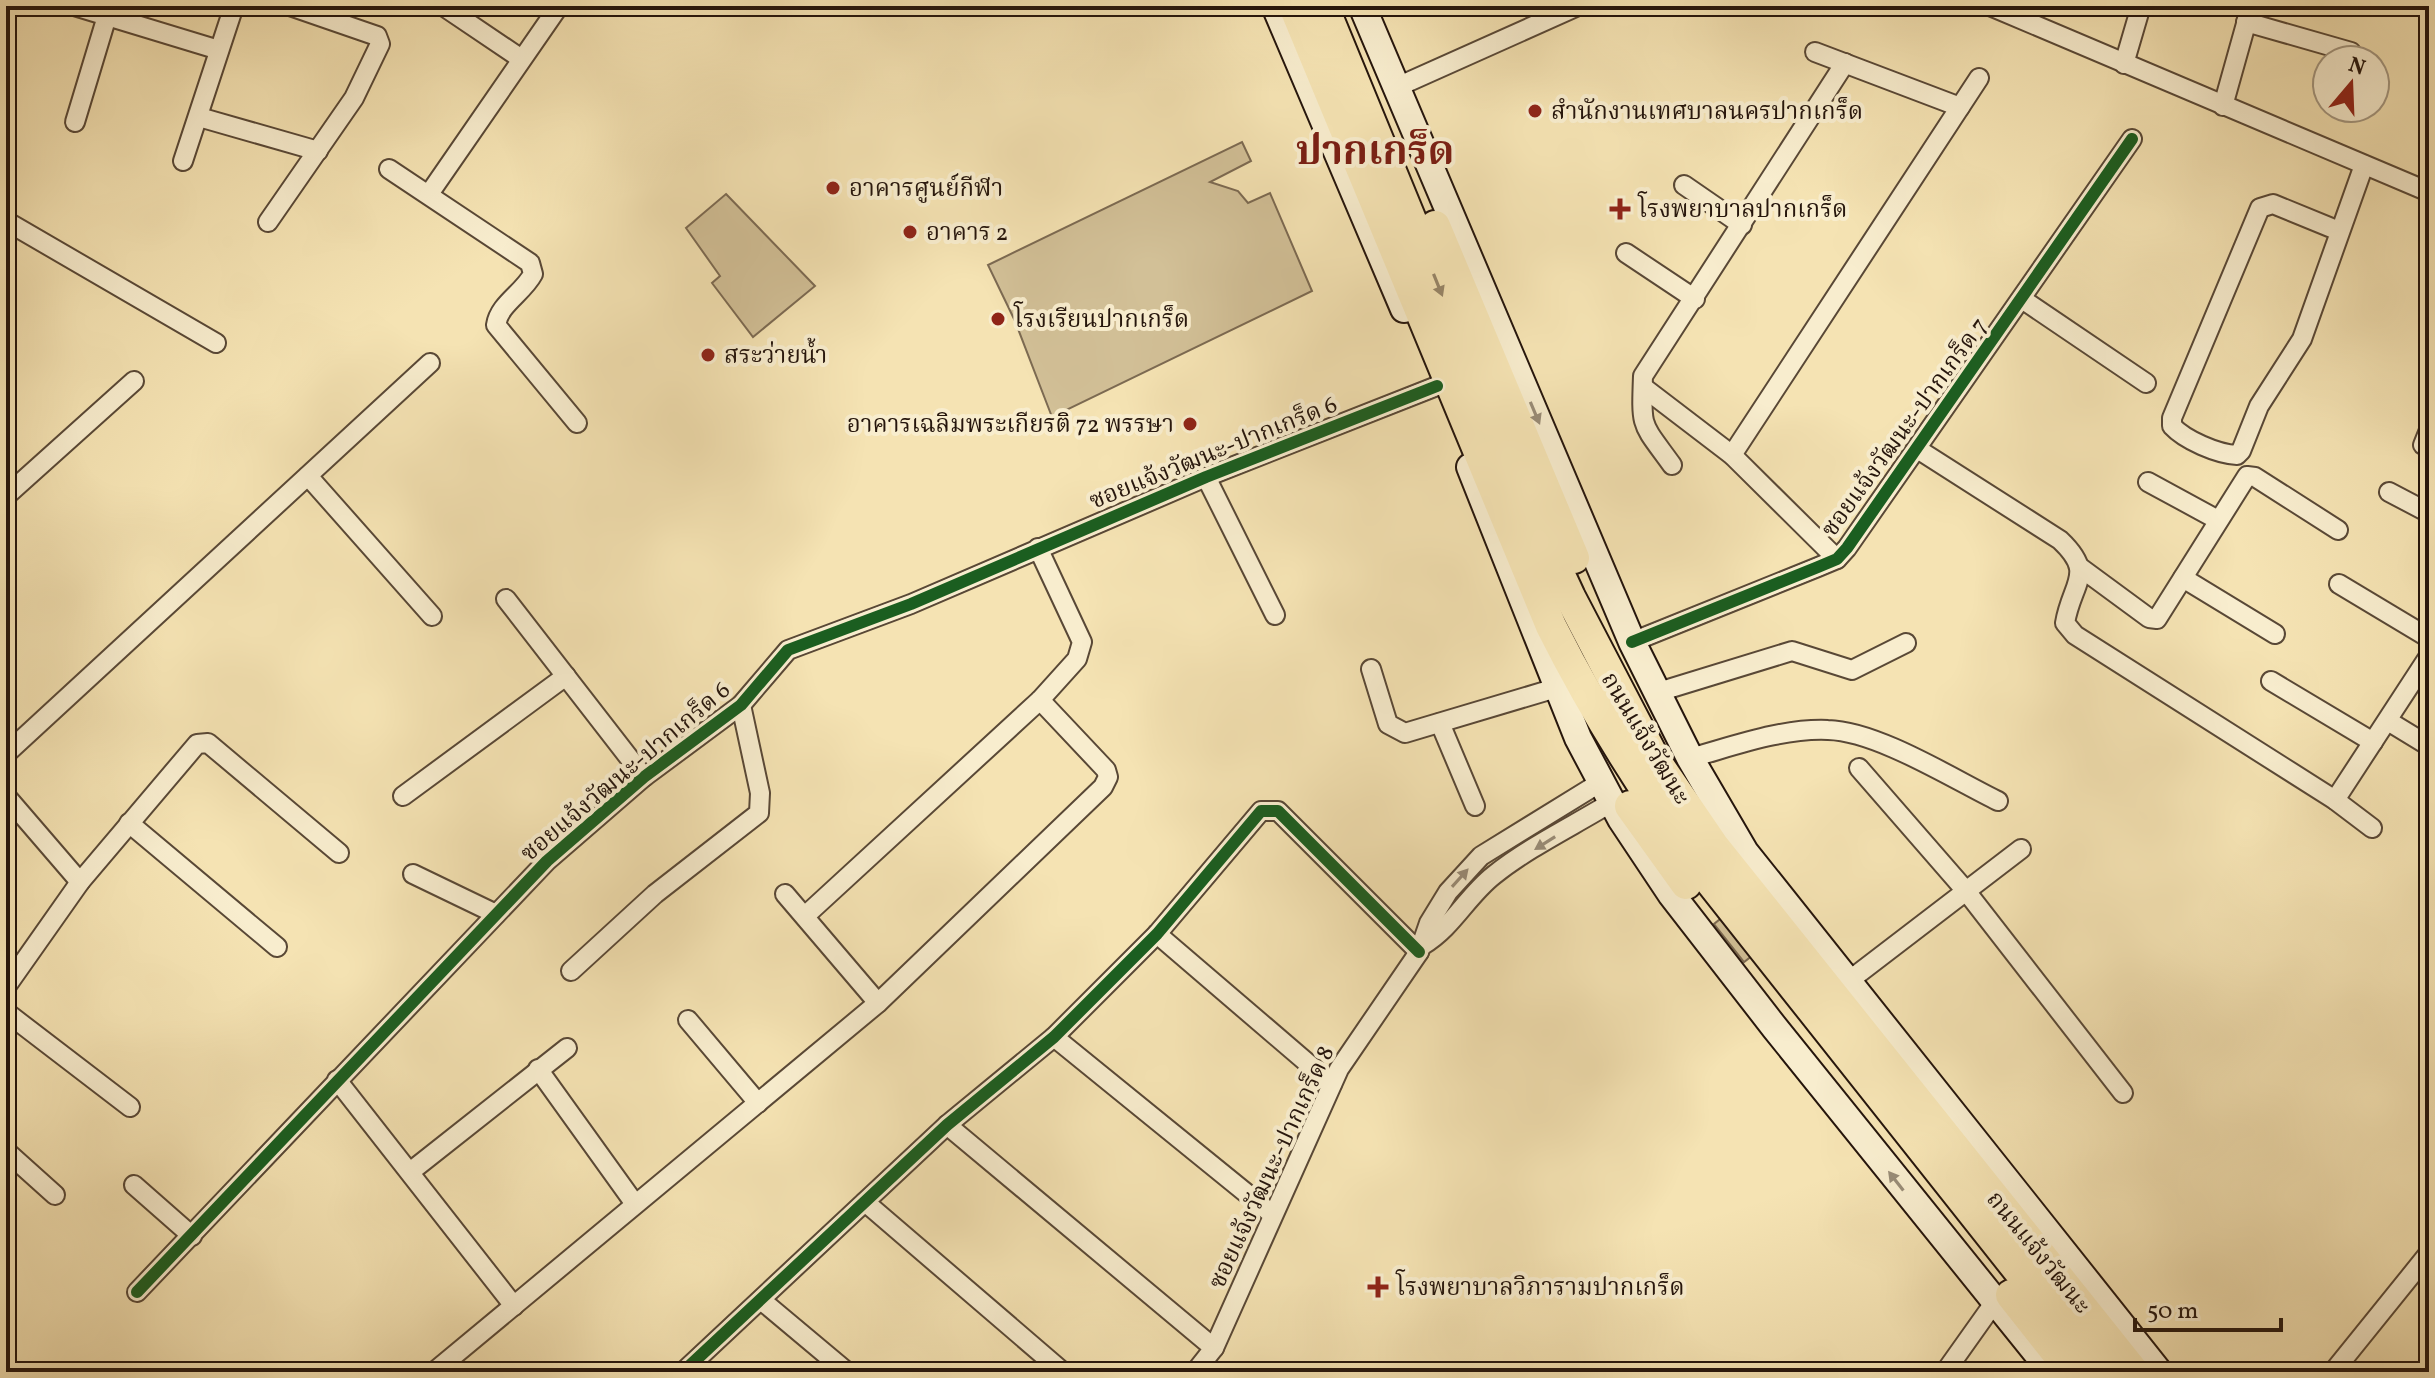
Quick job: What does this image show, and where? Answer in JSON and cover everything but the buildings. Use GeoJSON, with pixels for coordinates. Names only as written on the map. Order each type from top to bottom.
{"type":"FeatureCollection","features":[{"type":"Feature","properties":{"kind":"main road"},"geometry":{"type":"LineString","coordinates":[[1275,6],[1437,386],[1556,688],[1606,792],[1698,929],[1998,1292],[2072,1372]]}},
{"type":"Feature","properties":{"kind":"main road","name":"ถนนแจ้งวัฒนะ"},"geometry":{"type":"LineString","coordinates":[[1294,6],[1551,626],[1590,703],[1626,762],[1695,862],[2099,1372]]}},
{"type":"Feature","properties":{"kind":"main road","name":"ถนนแจ้งวัฒนะ"},"geometry":{"type":"LineString","coordinates":[[1323,6],[1533,517],[1610,679],[1655,760],[1713,845],[2134,1372]]}},
{"type":"Feature","properties":{"kind":"main road"},"geometry":{"type":"LineString","coordinates":[[1342,6],[1636,699],[1673,758],[1745,852]]}},
{"type":"Feature","properties":{"kind":"main road","name":"ถนนแจ้งวัฒนะ"},"geometry":{"type":"LineString","coordinates":[[1362,6],[1632,642],[1690,758],[1745,852],[1846,983],[2159,1372]]}},
{"type":"Feature","properties":{"kind":"main road"},"geometry":{"type":"LineString","coordinates":[[1551,626],[1578,708],[1599,754],[1629,805],[1998,1292],[2052,1372]]}},
{"type":"Feature","properties":{"kind":"street"},"geometry":{"type":"LineString","coordinates":[[74,6],[219,50]]}},
{"type":"Feature","properties":{"kind":"street"},"geometry":{"type":"LineString","coordinates":[[183,161],[234,6]]}},
{"type":"Feature","properties":{"kind":"street"},"geometry":{"type":"LineString","coordinates":[[268,222],[354,98],[380,44],[377,36],[363,30],[290,6]]}},
{"type":"Feature","properties":{"kind":"street"},"geometry":{"type":"LineString","coordinates":[[443,6],[520,58]]}},
{"type":"Feature","properties":{"kind":"street"},"geometry":{"type":"LineString","coordinates":[[429,194],[520,58],[559,6]]}},
{"type":"Feature","properties":{"kind":"street"},"geometry":{"type":"LineString","coordinates":[[1397,87],[1578,6]]}},
{"type":"Feature","properties":{"kind":"street"},"geometry":{"type":"LineString","coordinates":[[1990,6],[2026,14],[2124,64],[2429,192]]}},
{"type":"Feature","properties":{"kind":"street"},"geometry":{"type":"LineString","coordinates":[[2124,64],[2141,6]]}},
{"type":"Feature","properties":{"kind":"street"},"geometry":{"type":"LineString","coordinates":[[2223,106],[2248,14],[2329,44]]}},
{"type":"Feature","properties":{"kind":"street"},"geometry":{"type":"LineString","coordinates":[[75,122],[107,16]]}},
{"type":"Feature","properties":{"kind":"street"},"geometry":{"type":"LineString","coordinates":[[1815,52],[1960,107]]}},
{"type":"Feature","properties":{"kind":"street"},"geometry":{"type":"LineString","coordinates":[[1672,465],[1643,425],[1640,413],[1643,376],[1845,63]]}},
{"type":"Feature","properties":{"kind":"street"},"geometry":{"type":"LineString","coordinates":[[1732,455],[1979,78]]}},
{"type":"Feature","properties":{"kind":"street"},"geometry":{"type":"LineString","coordinates":[[199,117],[318,151]]}},
{"type":"Feature","properties":{"kind":"street","name":"ซอยแจ้งวัฒนะ-ปากเกร็ด 7"},"geometry":{"type":"LineString","coordinates":[[1632,642],[1837,559],[1919,450],[2132,139]]}},
{"type":"Feature","properties":{"kind":"street"},"geometry":{"type":"LineString","coordinates":[[2339,231],[2273,204],[2260,208],[2172,418],[2172,426],[2178,433],[2226,455],[2237,455],[2241,451],[2259,406],[2302,339],[2364,165]]}},
{"type":"Feature","properties":{"kind":"street"},"geometry":{"type":"LineString","coordinates":[[389,169],[530,263],[533,274],[527,285],[498,314],[496,325],[577,423]]}},
{"type":"Feature","properties":{"kind":"street"},"geometry":{"type":"LineString","coordinates":[[1684,185],[1742,225]]}},
{"type":"Feature","properties":{"kind":"street"},"geometry":{"type":"LineString","coordinates":[[6,221],[216,343]]}},
{"type":"Feature","properties":{"kind":"street"},"geometry":{"type":"LineString","coordinates":[[1626,253],[1695,299]]}},
{"type":"Feature","properties":{"kind":"street"},"geometry":{"type":"LineString","coordinates":[[2022,299],[2146,383]]}},
{"type":"Feature","properties":{"kind":"street"},"geometry":{"type":"LineString","coordinates":[[6,754],[430,363]]}},
{"type":"Feature","properties":{"kind":"street"},"geometry":{"type":"LineString","coordinates":[[6,496],[134,381]]}},
{"type":"Feature","properties":{"kind":"street","name":"ซอยแจ้งวัฒนะ-ปากเกร็ด 6"},"geometry":{"type":"LineString","coordinates":[[137,1292],[547,861],[644,777],[741,705],[788,650],[805,641],[911,604],[1206,477],[1437,386]]}},
{"type":"Feature","properties":{"kind":"street"},"geometry":{"type":"LineString","coordinates":[[1643,387],[1732,455],[1837,559]]}},
{"type":"Feature","properties":{"kind":"street"},"geometry":{"type":"LineString","coordinates":[[1919,450],[2060,540],[2078,557],[2081,568],[2065,623],[2075,635],[2335,800],[2372,828]]}},
{"type":"Feature","properties":{"kind":"street"},"geometry":{"type":"LineString","coordinates":[[308,476],[432,616]]}},
{"type":"Feature","properties":{"kind":"street"},"geometry":{"type":"LineString","coordinates":[[2081,568],[2149,618],[2157,619],[2247,476],[2255,477],[2338,530]]}},
{"type":"Feature","properties":{"kind":"street"},"geometry":{"type":"LineString","coordinates":[[1206,477],[1275,615]]}},
{"type":"Feature","properties":{"kind":"street"},"geometry":{"type":"LineString","coordinates":[[2148,482],[2218,520]]}},
{"type":"Feature","properties":{"kind":"street"},"geometry":{"type":"LineString","coordinates":[[2389,492],[2429,513]]}},
{"type":"Feature","properties":{"kind":"street"},"geometry":{"type":"LineString","coordinates":[[805,916],[1040,700],[1082,651],[1082,642],[1038,548]]}},
{"type":"Feature","properties":{"kind":"street"},"geometry":{"type":"LineString","coordinates":[[2183,578],[2275,634]]}},
{"type":"Feature","properties":{"kind":"street"},"geometry":{"type":"LineString","coordinates":[[2339,584],[2429,638]]}},
{"type":"Feature","properties":{"kind":"street"},"geometry":{"type":"LineString","coordinates":[[506,599],[644,777]]}},
{"type":"Feature","properties":{"kind":"street"},"geometry":{"type":"LineString","coordinates":[[1655,693],[1792,651],[1852,670],[1906,643]]}},
{"type":"Feature","properties":{"kind":"street"},"geometry":{"type":"LineString","coordinates":[[2335,800],[2429,656]]}},
{"type":"Feature","properties":{"kind":"street"},"geometry":{"type":"LineString","coordinates":[[1371,669],[1391,728],[1405,733],[1556,688]]}},
{"type":"Feature","properties":{"kind":"street"},"geometry":{"type":"LineString","coordinates":[[403,796],[566,676]]}},
{"type":"Feature","properties":{"kind":"street"},"geometry":{"type":"LineString","coordinates":[[2271,681],[2373,742]]}},
{"type":"Feature","properties":{"kind":"street"},"geometry":{"type":"LineString","coordinates":[[434,1372],[878,1003],[1103,787],[1108,777],[1106,770],[1040,700]]}},
{"type":"Feature","properties":{"kind":"street"},"geometry":{"type":"LineString","coordinates":[[571,971],[655,894],[759,813],[760,793],[741,705]]}},
{"type":"Feature","properties":{"kind":"street"},"geometry":{"type":"LineString","coordinates":[[2388,721],[2429,746]]}},
{"type":"Feature","properties":{"kind":"street"},"geometry":{"type":"LineString","coordinates":[[1440,723],[1475,806]]}},
{"type":"Feature","properties":{"kind":"street"},"geometry":{"type":"LineString","coordinates":[[1690,758],[1781,733],[1829,729],[1866,737],[1998,801]]}},
{"type":"Feature","properties":{"kind":"street"},"geometry":{"type":"LineString","coordinates":[[6,987],[80,882],[203,742],[339,853]]}},
{"type":"Feature","properties":{"kind":"street"},"geometry":{"type":"LineString","coordinates":[[1859,768],[1966,891],[2123,1093]]}},
{"type":"Feature","properties":{"kind":"street","name":"ซอยแจ้งวัฒนะ-ปากเกร็ด 8"},"geometry":{"type":"LineString","coordinates":[[1195,1372],[1214,1348],[1332,1084],[1421,948],[1444,933],[1494,875],[1606,792]]}},
{"type":"Feature","properties":{"kind":"street"},"geometry":{"type":"LineString","coordinates":[[6,796],[80,882]]}},
{"type":"Feature","properties":{"kind":"street"},"geometry":{"type":"LineString","coordinates":[[683,1372],[947,1125],[1054,1037],[1157,934],[1261,811],[1268,808],[1278,811],[1421,948]]}},
{"type":"Feature","properties":{"kind":"street"},"geometry":{"type":"LineString","coordinates":[[129,823],[277,947]]}},
{"type":"Feature","properties":{"kind":"street"},"geometry":{"type":"LineString","coordinates":[[1846,983],[2021,849]]}},
{"type":"Feature","properties":{"kind":"street"},"geometry":{"type":"LineString","coordinates":[[413,874],[496,914]]}},
{"type":"Feature","properties":{"kind":"street"},"geometry":{"type":"LineString","coordinates":[[785,894],[878,1003]]}},
{"type":"Feature","properties":{"kind":"street"},"geometry":{"type":"LineString","coordinates":[[1157,934],[1332,1084]]}},
{"type":"Feature","properties":{"kind":"street"},"geometry":{"type":"LineString","coordinates":[[6,1012],[130,1107]]}},
{"type":"Feature","properties":{"kind":"street"},"geometry":{"type":"LineString","coordinates":[[688,1020],[758,1103]]}},
{"type":"Feature","properties":{"kind":"street"},"geometry":{"type":"LineString","coordinates":[[1054,1037],[1272,1214]]}},
{"type":"Feature","properties":{"kind":"street"},"geometry":{"type":"LineString","coordinates":[[410,1172],[567,1048]]}},
{"type":"Feature","properties":{"kind":"street"},"geometry":{"type":"LineString","coordinates":[[538,1069],[635,1204]]}},
{"type":"Feature","properties":{"kind":"street"},"geometry":{"type":"LineString","coordinates":[[337,1080],[514,1306]]}},
{"type":"Feature","properties":{"kind":"street"},"geometry":{"type":"LineString","coordinates":[[947,1125],[1214,1348]]}},
{"type":"Feature","properties":{"kind":"street"},"geometry":{"type":"LineString","coordinates":[[6,1151],[55,1195]]}},
{"type":"Feature","properties":{"kind":"street"},"geometry":{"type":"LineString","coordinates":[[134,1185],[192,1236]]}},
{"type":"Feature","properties":{"kind":"street"},"geometry":{"type":"LineString","coordinates":[[865,1202],[1063,1372]]}},
{"type":"Feature","properties":{"kind":"street"},"geometry":{"type":"LineString","coordinates":[[2333,1372],[2429,1253]]}},
{"type":"Feature","properties":{"kind":"street"},"geometry":{"type":"LineString","coordinates":[[1945,1372],[1998,1292]]}},
{"type":"Feature","properties":{"kind":"street"},"geometry":{"type":"LineString","coordinates":[[761,1300],[847,1372]]}},
{"type":"Feature","properties":{"kind":"shaded area"},"geometry":{"type":"Polygon","coordinates":[[[1242,142],[1251,161],[1210,182],[1238,191],[1248,203],[1270,193],[1312,291],[1052,417],[1015,321],[988,265],[1242,142]]]}},
{"type":"Feature","properties":{"kind":"shaded area"},"geometry":{"type":"Polygon","coordinates":[[[726,194],[815,286],[753,337],[712,283],[720,276],[686,228],[726,194]]]}},
{"type":"Feature","properties":{"kind":"shaded area"},"geometry":{"type":"Polygon","coordinates":[[[1740,903],[1770,942],[1744,962],[1714,924],[1740,903]]]}},
{"type":"Feature","properties":{"kind":"cycle path"},"geometry":{"type":"LineString","coordinates":[[1632,642],[1837,559],[2132,139]]}},
{"type":"Feature","properties":{"kind":"cycle path"},"geometry":{"type":"LineString","coordinates":[[137,1292],[547,861],[644,777],[741,705],[788,650],[911,604],[1206,477],[1437,386]]}},
{"type":"Feature","properties":{"kind":"cycle path"},"geometry":{"type":"LineString","coordinates":[[683,1372],[947,1125],[1054,1037],[1157,934],[1261,811],[1278,811],[1419,952]]}},
{"type":"Feature","properties":{"kind":"place","name":"สำนักงานเทศบาลนครปากเกร็ด"},"geometry":{"type":"Point","coordinates":[1535,111]}},
{"type":"Feature","properties":{"kind":"place","name":"อาคารศูนย์กีฬา"},"geometry":{"type":"Point","coordinates":[833,188]}},
{"type":"Feature","properties":{"kind":"place","name":"โรงพยาบาลปากเกร็ด"},"geometry":{"type":"Point","coordinates":[1620,209]}},
{"type":"Feature","properties":{"kind":"place","name":"อาคาร 2"},"geometry":{"type":"Point","coordinates":[910,232]}},
{"type":"Feature","properties":{"kind":"place","name":"โรงเรียนปากเกร็ด"},"geometry":{"type":"Point","coordinates":[998,319]}},
{"type":"Feature","properties":{"kind":"place","name":"สระว่ายน้ำ"},"geometry":{"type":"Point","coordinates":[708,355]}},
{"type":"Feature","properties":{"kind":"place","name":"อาคารเฉลิมพระเกียรติ 72 พรรษา"},"geometry":{"type":"Point","coordinates":[1190,424]}},
{"type":"Feature","properties":{"kind":"place","name":"โรงพยาบาลวิภารามปากเกร็ด"},"geometry":{"type":"Point","coordinates":[1378,1287]}},
{"type":"Feature","properties":{"kind":"district","name":"ปากเกร็ด"},"geometry":{"type":"Point","coordinates":[1375,150]}}]}
